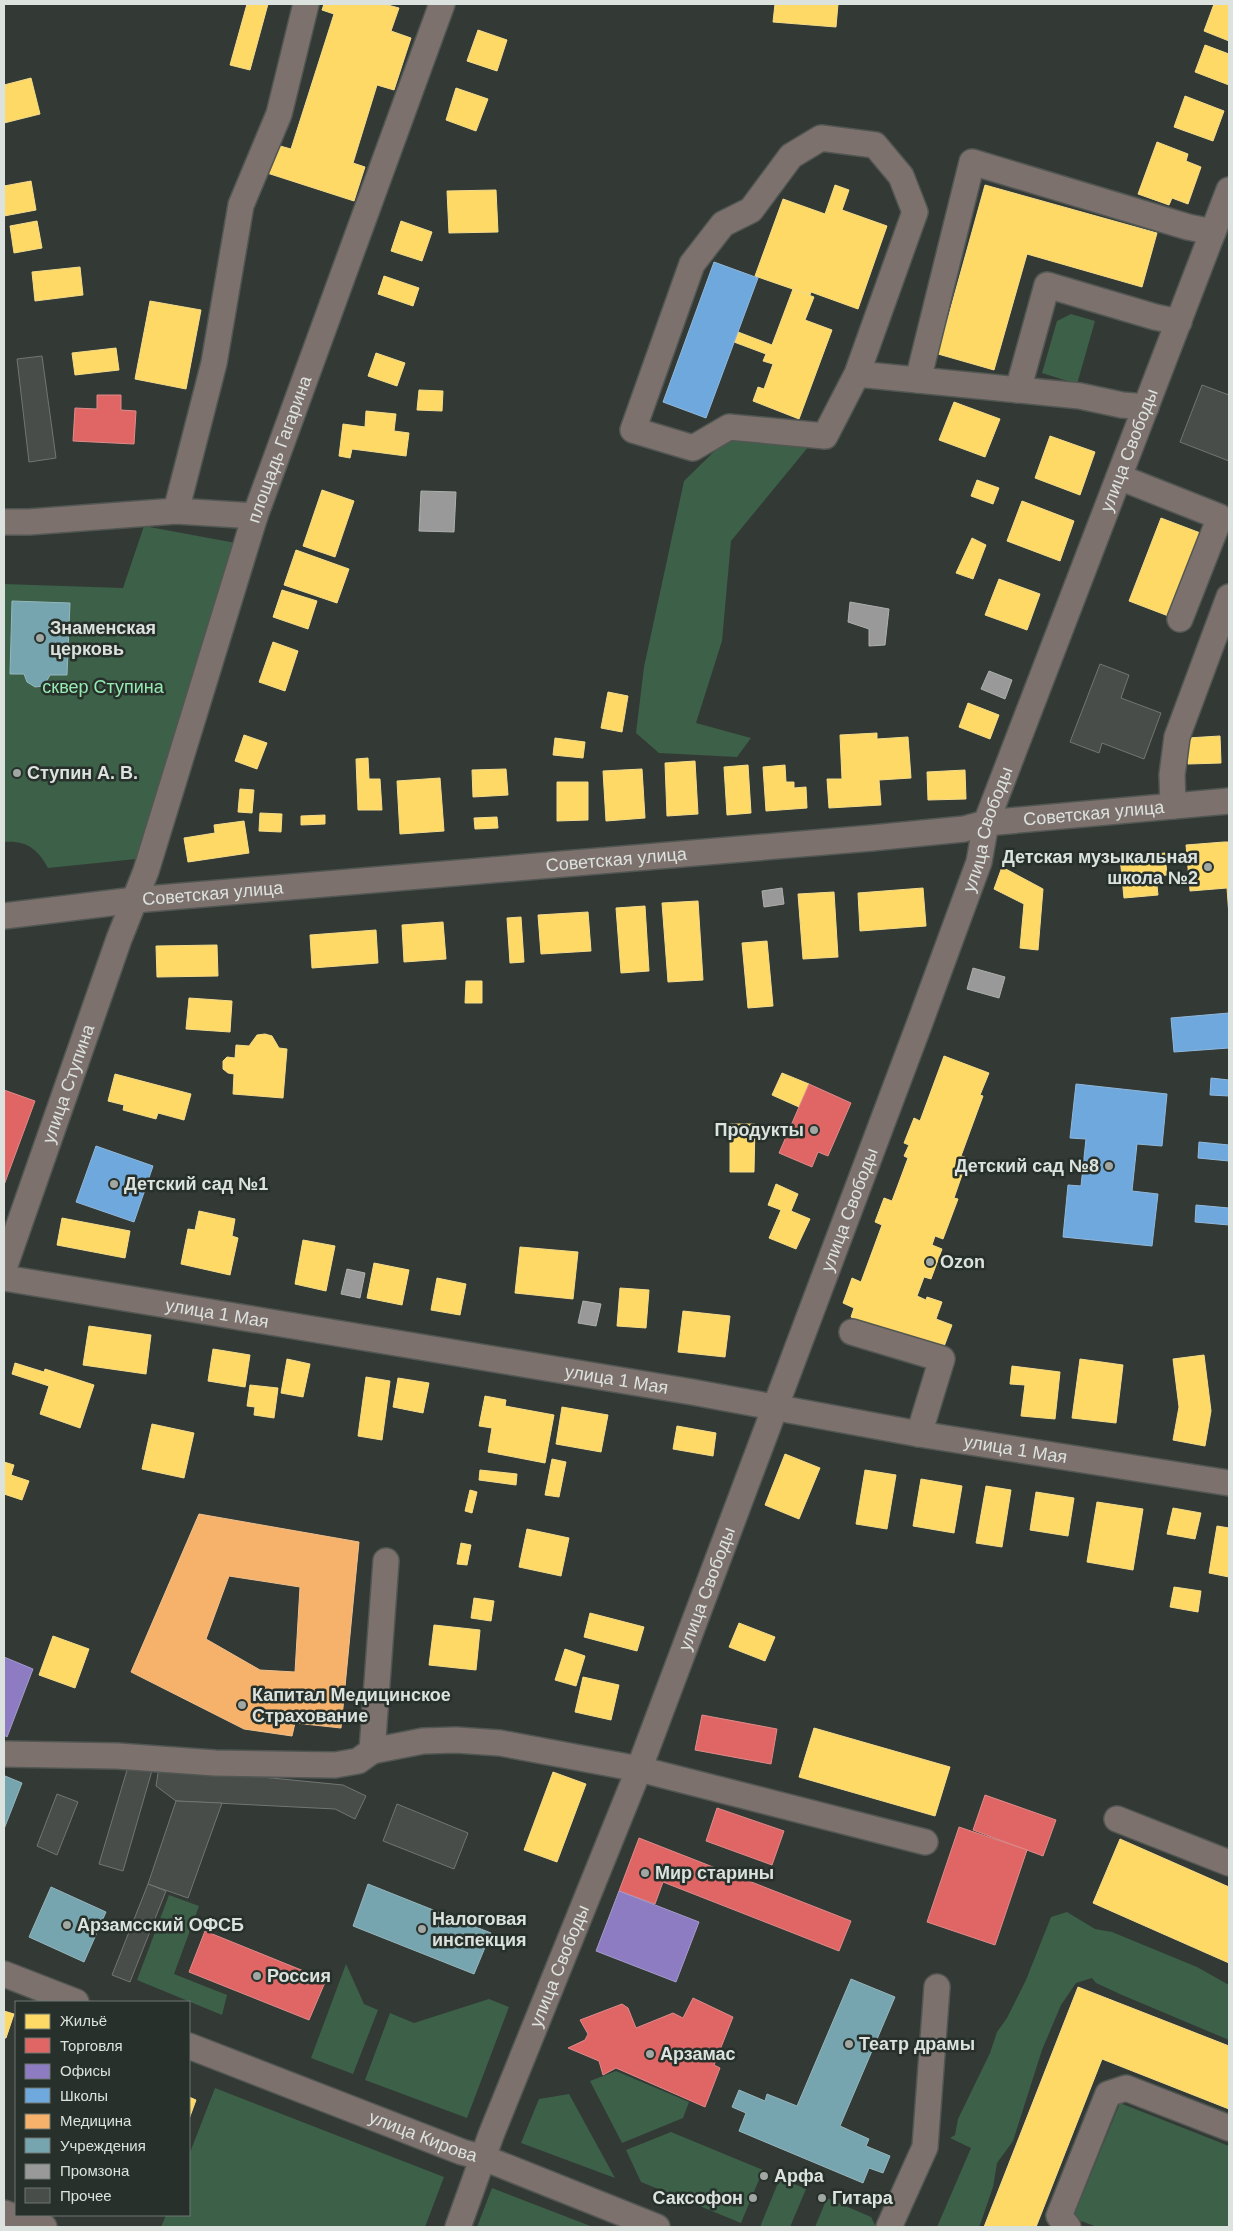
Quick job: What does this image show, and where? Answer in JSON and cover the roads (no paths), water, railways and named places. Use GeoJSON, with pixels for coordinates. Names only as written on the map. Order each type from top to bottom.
{"type":"FeatureCollection","features":[{"type":"Feature","properties":{"kind":"street"},"geometry":{"type":"LineString","coordinates":[[176,511],[214,363],[241,205],[279,114],[306,4]]}},
{"type":"Feature","properties":{"kind":"street","name":"площадь Гагарина"},"geometry":{"type":"LineString","coordinates":[[135,900],[255,516],[442,4]]}},
{"type":"Feature","properties":{"kind":"street"},"geometry":{"type":"LineString","coordinates":[[821,138],[875,145],[901,176],[915,212],[857,374],[825,436],[728,427],[694,448],[633,430],[692,264],[723,224],[751,210],[791,156],[821,138]]}},
{"type":"Feature","properties":{"kind":"street"},"geometry":{"type":"LineString","coordinates":[[918,380],[972,162],[1188,227],[1213,232]]}},
{"type":"Feature","properties":{"kind":"street","name":"улица Свободы"},"geometry":{"type":"LineString","coordinates":[[458,2227],[491,2135],[639,1768],[979,862],[986,823],[1229,190]]}},
{"type":"Feature","properties":{"kind":"street"},"geometry":{"type":"LineString","coordinates":[[1018,390],[1047,284],[1155,317],[1179,322]]}},
{"type":"Feature","properties":{"kind":"street"},"geometry":{"type":"LineString","coordinates":[[857,374],[1018,390],[1146,407]]}},
{"type":"Feature","properties":{"kind":"street"},"geometry":{"type":"LineString","coordinates":[[1119,477],[1220,517],[1180,619]]}},
{"type":"Feature","properties":{"kind":"street"},"geometry":{"type":"LineString","coordinates":[[4,522],[176,511],[255,516]]}},
{"type":"Feature","properties":{"kind":"street"},"geometry":{"type":"LineString","coordinates":[[1173,806],[1172,775],[1177,737],[1222,636],[1229,597]]}},
{"type":"Feature","properties":{"kind":"street","name":"Советская улица"},"geometry":{"type":"LineString","coordinates":[[4,916],[135,900],[872,838],[964,829],[986,823],[1229,800]]}},
{"type":"Feature","properties":{"kind":"street","name":"улица Ступина"},"geometry":{"type":"LineString","coordinates":[[4,1268],[119,939],[135,900]]}},
{"type":"Feature","properties":{"kind":"street","name":"улица 1 Мая"},"geometry":{"type":"LineString","coordinates":[[4,1278],[919,1434],[1229,1484]]}},
{"type":"Feature","properties":{"kind":"street"},"geometry":{"type":"LineString","coordinates":[[852,1332],[942,1359],[919,1434]]}},
{"type":"Feature","properties":{"kind":"street"},"geometry":{"type":"LineString","coordinates":[[372,1752],[386,1561]]}},
{"type":"Feature","properties":{"kind":"street"},"geometry":{"type":"LineString","coordinates":[[4,1754],[117,1756],[214,1762],[335,1765],[358,1761],[372,1752],[423,1741],[465,1740],[500,1742],[639,1768],[925,1842]]}},
{"type":"Feature","properties":{"kind":"street"},"geometry":{"type":"LineString","coordinates":[[1117,1819],[1229,1863]]}},
{"type":"Feature","properties":{"kind":"street"},"geometry":{"type":"LineString","coordinates":[[4,1974],[73,2001]]}},
{"type":"Feature","properties":{"kind":"street"},"geometry":{"type":"LineString","coordinates":[[889,2227],[926,2147],[937,1987]]}},
{"type":"Feature","properties":{"kind":"street","name":"улица Кирова"},"geometry":{"type":"LineString","coordinates":[[190,2046],[462,2152],[484,2158],[657,2227]]}},
{"type":"Feature","properties":{"kind":"street"},"geometry":{"type":"LineString","coordinates":[[1068,2227],[1059,2216],[1108,2094],[1126,2088],[1229,2128]]}},
{"type":"Feature","properties":{"kind":"street"},"geometry":{"type":"LineString","coordinates":[[4,2213],[44,2227]]}},
{"type":"Feature","properties":{"kind":"place","name":"Знаменская церковь"},"geometry":{"type":"Point","coordinates":[40,638]}},
{"type":"Feature","properties":{"kind":"place","name":"Ступин А. В."},"geometry":{"type":"Point","coordinates":[17,773]}},
{"type":"Feature","properties":{"kind":"place","name":"Детская музыкальная школа №2"},"geometry":{"type":"Point","coordinates":[1208,867]}},
{"type":"Feature","properties":{"kind":"place","name":"Продукты"},"geometry":{"type":"Point","coordinates":[814,1130]}},
{"type":"Feature","properties":{"kind":"place","name":"Детский сад №8"},"geometry":{"type":"Point","coordinates":[1109,1166]}},
{"type":"Feature","properties":{"kind":"place","name":"Детский сад №1"},"geometry":{"type":"Point","coordinates":[114,1184]}},
{"type":"Feature","properties":{"kind":"place","name":"Ozon"},"geometry":{"type":"Point","coordinates":[930,1262]}},
{"type":"Feature","properties":{"kind":"place","name":"Капитал Медицинское Страхование"},"geometry":{"type":"Point","coordinates":[242,1705]}},
{"type":"Feature","properties":{"kind":"place","name":"Мир старины"},"geometry":{"type":"Point","coordinates":[645,1873]}},
{"type":"Feature","properties":{"kind":"place","name":"Арзамсский ОФСБ"},"geometry":{"type":"Point","coordinates":[67,1925]}},
{"type":"Feature","properties":{"kind":"place","name":"Налоговая инспекция"},"geometry":{"type":"Point","coordinates":[422,1929]}},
{"type":"Feature","properties":{"kind":"place","name":"Россия"},"geometry":{"type":"Point","coordinates":[257,1976]}},
{"type":"Feature","properties":{"kind":"place","name":"Театр драмы"},"geometry":{"type":"Point","coordinates":[849,2044]}},
{"type":"Feature","properties":{"kind":"place","name":"Арзамас"},"geometry":{"type":"Point","coordinates":[650,2054]}},
{"type":"Feature","properties":{"kind":"place","name":"Арфа"},"geometry":{"type":"Point","coordinates":[764,2176]}},
{"type":"Feature","properties":{"kind":"place","name":"Саксофон"},"geometry":{"type":"Point","coordinates":[753,2198]}},
{"type":"Feature","properties":{"kind":"place","name":"Гитара"},"geometry":{"type":"Point","coordinates":[822,2198]}},
{"type":"Feature","properties":{"kind":"park label","name":"сквер Ступина"},"geometry":{"type":"Point","coordinates":[103,687]}}]}
